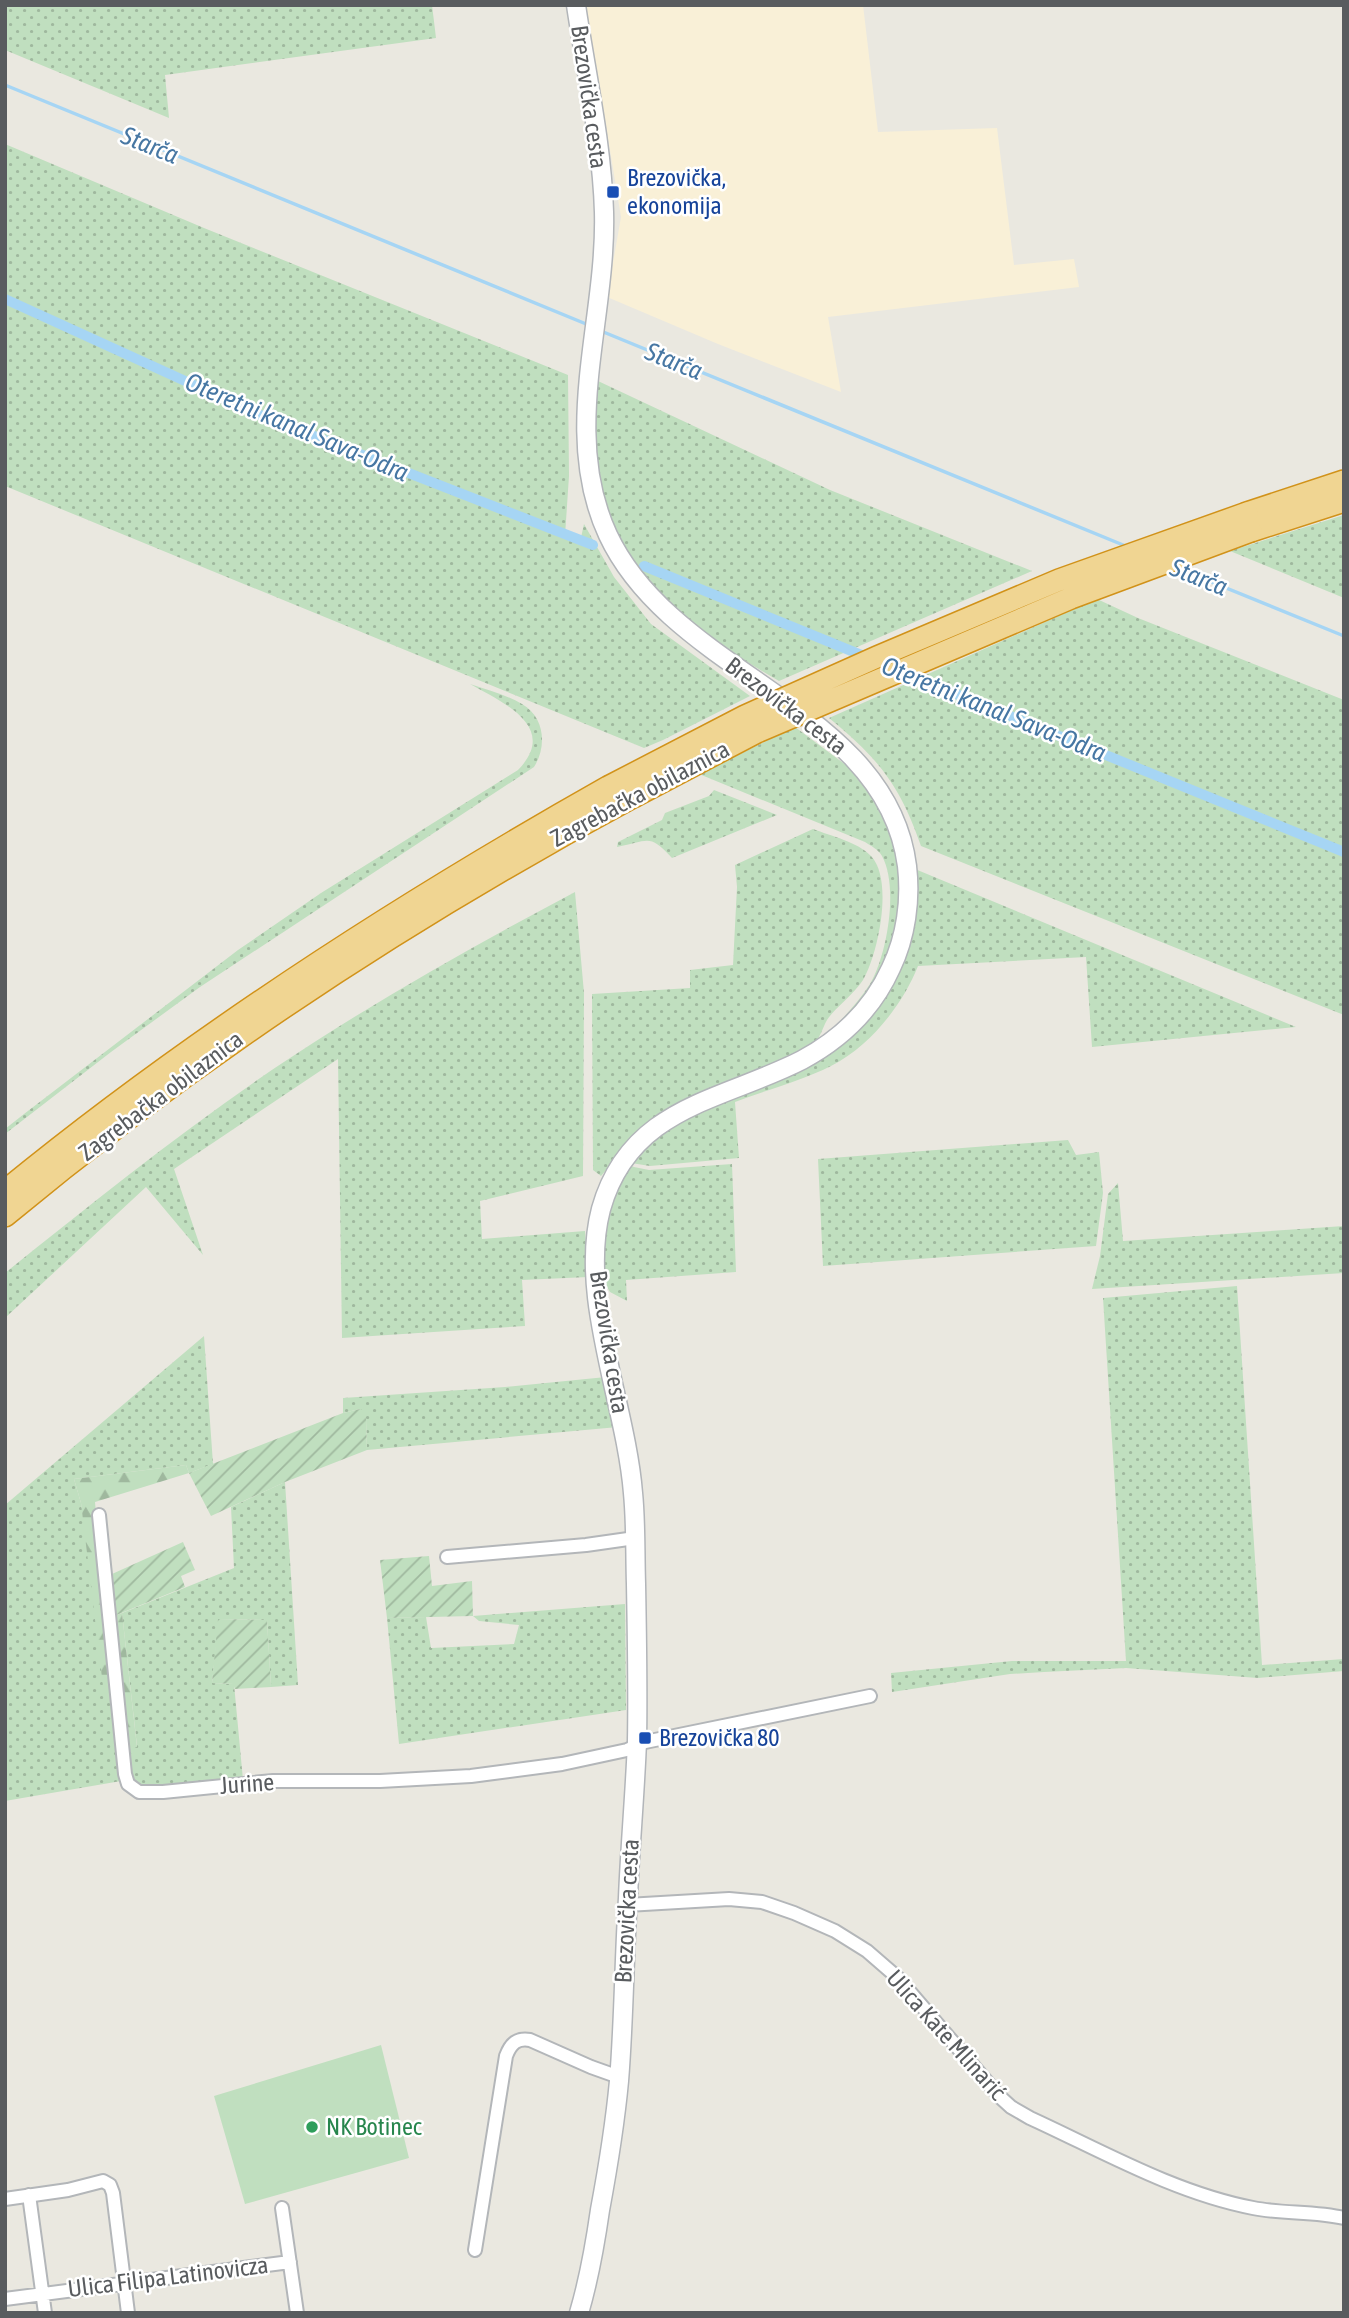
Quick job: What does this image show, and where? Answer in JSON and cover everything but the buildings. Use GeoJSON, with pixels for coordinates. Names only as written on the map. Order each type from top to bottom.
{"type":"FeatureCollection","features":[{"type":"Feature","properties":{"kind":"highway","name":"Zagrebačka obilaznica"},"geometry":{"type":"LineString","coordinates":[[5,1216],[166,1090],[288,1003],[483,881],[633,797],[757,732],[1344,481]]}},
{"type":"Feature","properties":{"kind":"highway","name":"Zagrebačka obilaznica"},"geometry":{"type":"LineString","coordinates":[[5,1191],[154,1076],[269,995],[436,886],[608,787],[745,716],[1059,580],[1249,522],[1344,501]]}},
{"type":"Feature","properties":{"kind":"main road","name":"Brezovička cesta"},"geometry":{"type":"LineString","coordinates":[[576,5],[601,170],[604,207],[604,239],[586,419],[588,467],[600,517],[618,555],[653,601],[682,628],[833,738],[867,772],[896,821],[906,857],[908,888],[904,928],[896,957],[880,990],[855,1022],[830,1043],[800,1061],[709,1097],[667,1119],[639,1143],[610,1185],[597,1230],[595,1267],[602,1326],[630,1463],[635,1538],[636,1745],[619,2077],[599,2219],[579,2313]]}},
{"type":"Feature","properties":{"kind":"street","name":"Jurine"},"geometry":{"type":"LineString","coordinates":[[99,1515],[125,1774],[128,1784],[139,1792],[273,1781],[380,1781],[471,1776],[562,1764],[627,1750],[636,1745]]}},
{"type":"Feature","properties":{"kind":"street"},"geometry":{"type":"LineString","coordinates":[[447,1557],[635,1538]]}},
{"type":"Feature","properties":{"kind":"street"},"geometry":{"type":"LineString","coordinates":[[636,1745],[870,1696]]}},
{"type":"Feature","properties":{"kind":"street","name":"Ulica Kate Mlinarić"},"geometry":{"type":"LineString","coordinates":[[627,1905],[729,1899],[762,1902],[825,1926],[867,1951],[897,1977],[1000,2096],[1030,2118],[1165,2180],[1202,2194],[1253,2208],[1329,2214],[1344,2218]]}},
{"type":"Feature","properties":{"kind":"street"},"geometry":{"type":"LineString","coordinates":[[475,2250],[506,2056],[514,2042],[521,2039],[530,2040],[619,2077]]}},
{"type":"Feature","properties":{"kind":"street"},"geometry":{"type":"LineString","coordinates":[[5,2199],[103,2181],[110,2185],[128,2313]]}},
{"type":"Feature","properties":{"kind":"street"},"geometry":{"type":"LineString","coordinates":[[29,2195],[45,2313]]}},
{"type":"Feature","properties":{"kind":"street"},"geometry":{"type":"LineString","coordinates":[[282,2208],[297,2313]]}},
{"type":"Feature","properties":{"kind":"street","name":"Ulica Filipa Latinovicza"},"geometry":{"type":"LineString","coordinates":[[5,2299],[290,2262]]}},
{"type":"Feature","properties":{"kind":"shaded area"},"geometry":{"type":"Polygon","coordinates":[[[586,5],[863,5],[878,132],[997,128],[1014,265],[1074,259],[1079,287],[828,317],[841,392],[607,297],[621,217],[586,5]]]}},
{"type":"Feature","properties":{"kind":"green space"},"geometry":{"type":"Polygon","coordinates":[[[5,5],[432,5],[436,38],[165,75],[169,118],[5,50],[5,5]]]}},
{"type":"Feature","properties":{"kind":"green space"},"geometry":{"type":"Polygon","coordinates":[[[5,144],[204,228],[568,375],[569,476],[565,536],[580,542],[584,524],[614,577],[651,624],[750,696],[644,748],[5,486],[5,144]]]}},
{"type":"Feature","properties":{"kind":"green space"},"geometry":{"type":"Polygon","coordinates":[[[598,381],[830,490],[1032,571],[779,681],[747,662],[687,619],[639,568],[620,538],[606,504],[597,466],[595,434],[598,381]]]}},
{"type":"Feature","properties":{"kind":"green space"},"geometry":{"type":"Polygon","coordinates":[[[1344,515],[1344,598],[1230,551],[1344,515]]]}},
{"type":"Feature","properties":{"kind":"green space"},"geometry":{"type":"Polygon","coordinates":[[[1097,599],[1344,700],[1344,1015],[921,846],[905,806],[886,774],[861,746],[829,718],[1097,599]]]}},
{"type":"Feature","properties":{"kind":"green space"},"geometry":{"type":"Polygon","coordinates":[[[470,684],[503,695],[530,710],[542,733],[541,751],[534,767],[200,987],[5,1134],[5,1129],[238,950],[321,893],[518,770],[529,755],[533,741],[530,729],[510,708],[470,684]]]}},
{"type":"Feature","properties":{"kind":"green space"},"geometry":{"type":"Polygon","coordinates":[[[795,727],[862,777],[881,808],[899,861],[901,890],[896,933],[881,972],[858,1008],[835,1027],[870,984],[886,939],[890,885],[882,856],[865,842],[699,774],[795,727]]]}},
{"type":"Feature","properties":{"kind":"green space"},"geometry":{"type":"Polygon","coordinates":[[[714,790],[777,815],[672,858],[658,845],[648,841],[617,847],[618,842],[662,820],[665,813],[709,796],[714,790]]]}},
{"type":"Feature","properties":{"kind":"green space"},"geometry":{"type":"Polygon","coordinates":[[[813,829],[866,851],[878,867],[883,899],[881,918],[874,953],[863,980],[830,1016],[814,1044],[624,1149],[601,1176],[593,1170],[592,994],[690,988],[690,970],[733,965],[737,887],[735,865],[813,829]]]}},
{"type":"Feature","properties":{"kind":"green space"},"geometry":{"type":"Polygon","coordinates":[[[915,869],[1296,1027],[1092,1047],[1086,957],[918,966],[894,1010],[859,1048],[820,1071],[735,1102],[739,1158],[650,1166],[631,1163],[665,1129],[870,1015],[915,869]]]}},
{"type":"Feature","properties":{"kind":"green space"},"geometry":{"type":"Polygon","coordinates":[[[575,892],[584,993],[583,1176],[480,1201],[482,1239],[585,1231],[588,1277],[522,1280],[525,1326],[342,1338],[338,1059],[174,1169],[203,1255],[146,1187],[5,1318],[5,1273],[166,1146],[335,1029],[454,958],[575,892]]]}},
{"type":"Feature","properties":{"kind":"green space"},"geometry":{"type":"Polygon","coordinates":[[[1068,1140],[1076,1155],[1099,1152],[1103,1193],[1096,1246],[823,1266],[818,1159],[1068,1140]]]}},
{"type":"Feature","properties":{"kind":"green space"},"geometry":{"type":"Polygon","coordinates":[[[732,1164],[736,1272],[626,1280],[627,1301],[610,1292],[604,1282],[601,1244],[615,1190],[629,1166],[649,1170],[732,1164]]]}},
{"type":"Feature","properties":{"kind":"green space"},"geometry":{"type":"Polygon","coordinates":[[[1118,1183],[1123,1241],[1344,1226],[1344,1273],[1092,1289],[1100,1256],[1108,1194],[1118,1183]]]}},
{"type":"Feature","properties":{"kind":"green space"},"geometry":{"type":"Polygon","coordinates":[[[1237,1286],[1262,1665],[1344,1659],[1344,1671],[1258,1678],[1126,1668],[1010,1674],[892,1692],[891,1673],[1012,1661],[1126,1661],[1103,1298],[1237,1286]]]}},
{"type":"Feature","properties":{"kind":"green space"},"geometry":{"type":"Polygon","coordinates":[[[204,1336],[213,1464],[189,1473],[186,1465],[74,1479],[81,1503],[112,1692],[121,1781],[5,1801],[5,1505],[204,1336]]]}},
{"type":"Feature","properties":{"kind":"green space"},"geometry":{"type":"Polygon","coordinates":[[[606,1377],[618,1427],[367,1450],[366,1419],[360,1409],[343,1413],[343,1398],[606,1377]]]}},
{"type":"Feature","properties":{"kind":"green space"},"geometry":{"type":"Polygon","coordinates":[[[364,1410],[366,1419],[367,1450],[285,1482],[211,1516],[189,1473],[343,1413],[364,1410]]]}},
{"type":"Feature","properties":{"kind":"green space"},"geometry":{"type":"Polygon","coordinates":[[[186,1465],[189,1473],[95,1502],[112,1692],[104,1694],[81,1503],[74,1479],[186,1465]]]}},
{"type":"Feature","properties":{"kind":"green space"},"geometry":{"type":"Polygon","coordinates":[[[285,1482],[298,1685],[271,1687],[267,1620],[219,1619],[212,1683],[234,1684],[243,1780],[146,1789],[132,1782],[126,1749],[137,1746],[122,1613],[234,1568],[231,1507],[285,1482]]]}},
{"type":"Feature","properties":{"kind":"green space"},"geometry":{"type":"Polygon","coordinates":[[[183,1542],[195,1570],[181,1576],[185,1587],[114,1616],[112,1574],[183,1542]]]}},
{"type":"Feature","properties":{"kind":"green space"},"geometry":{"type":"Polygon","coordinates":[[[429,1556],[432,1586],[472,1581],[473,1616],[387,1618],[380,1560],[429,1556]]]}},
{"type":"Feature","properties":{"kind":"green space"},"geometry":{"type":"Polygon","coordinates":[[[625,1604],[626,1710],[399,1744],[387,1618],[426,1617],[431,1648],[514,1644],[519,1625],[479,1621],[473,1616],[625,1604]]]}},
{"type":"Feature","properties":{"kind":"green space"},"geometry":{"type":"Polygon","coordinates":[[[122,1613],[137,1747],[126,1749],[114,1616],[122,1613]]]}},
{"type":"Feature","properties":{"kind":"green space"},"geometry":{"type":"Polygon","coordinates":[[[218,1619],[267,1620],[271,1687],[235,1689],[233,1684],[212,1683],[218,1619]]]}},
{"type":"Feature","properties":{"kind":"green space","name":"NK Botinec"},"geometry":{"type":"Polygon","coordinates":[[[381,2045],[409,2158],[245,2204],[214,2096],[381,2045]]]}},
{"type":"Feature","properties":{"kind":"waterway","name":"Starča"},"geometry":{"type":"LineString","coordinates":[[5,85],[591,326]]}},
{"type":"Feature","properties":{"kind":"waterway","name":"Oteretni kanal Sava-Odra"},"geometry":{"type":"LineString","coordinates":[[5,299],[260,415],[593,545]]}},
{"type":"Feature","properties":{"kind":"waterway","name":"Starča"},"geometry":{"type":"LineString","coordinates":[[601,331],[1128,547]]}},
{"type":"Feature","properties":{"kind":"waterway","name":"Oteretni kanal Sava-Odra"},"geometry":{"type":"LineString","coordinates":[[644,566],[871,659]]}},
{"type":"Feature","properties":{"kind":"waterway","name":"Starča"},"geometry":{"type":"LineString","coordinates":[[1177,568],[1344,636]]}},
{"type":"Feature","properties":{"kind":"waterway","name":"Oteretni kanal Sava-Odra"},"geometry":{"type":"LineString","coordinates":[[902,672],[1344,852]]}},
{"type":"Feature","properties":{"kind":"place","name":"Brezovička, ekonomija"},"geometry":{"type":"Point","coordinates":[613,192]}},
{"type":"Feature","properties":{"kind":"place","name":"Brezovička 80"},"geometry":{"type":"Point","coordinates":[645,1738]}},
{"type":"Feature","properties":{"kind":"place","name":"NK Botinec"},"geometry":{"type":"Point","coordinates":[312,2127]}}]}
